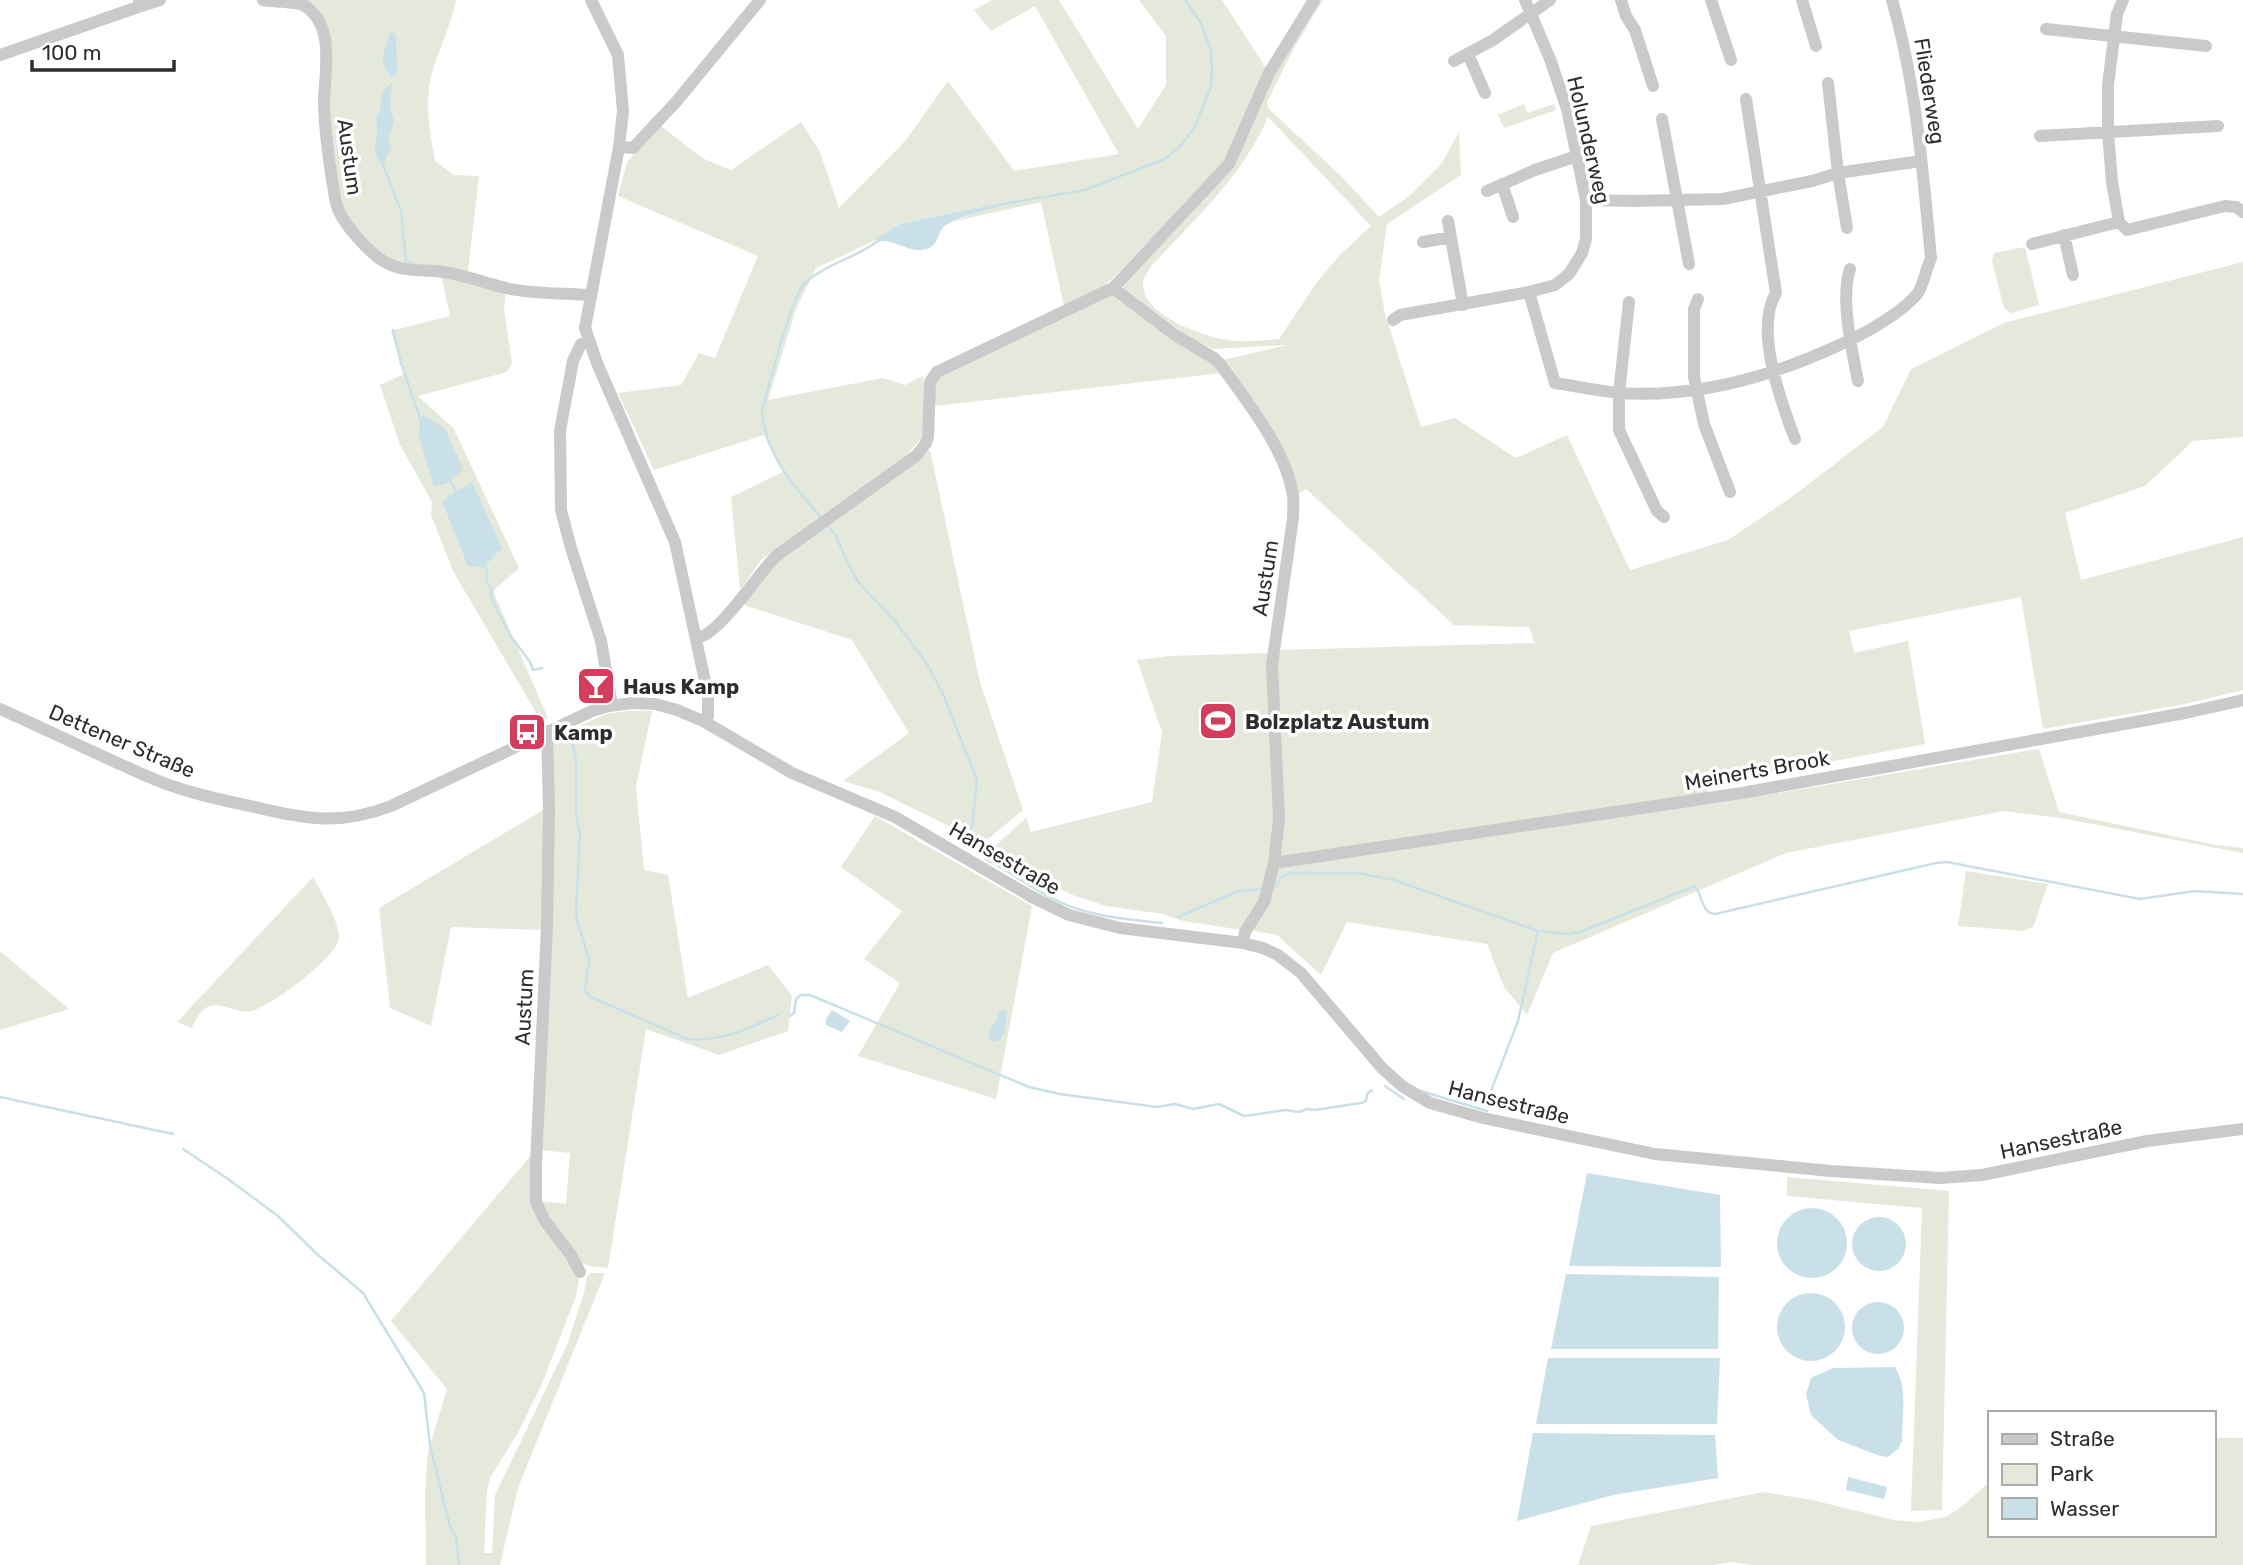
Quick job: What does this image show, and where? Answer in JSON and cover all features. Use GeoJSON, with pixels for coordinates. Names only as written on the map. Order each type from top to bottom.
{"type":"FeatureCollection","features":[{"type":"Feature","properties":{"kind":"street"},"geometry":{"type":"LineString","coordinates":[[0,55],[140,3],[160,0]]}},
{"type":"Feature","properties":{"kind":"street","name":"Austum"},"geometry":{"type":"LineString","coordinates":[[263,0],[298,3],[307,7],[324,33],[328,58],[324,102],[326,145],[337,208],[363,243],[385,262],[408,270],[441,271],[512,289],[590,295]]}},
{"type":"Feature","properties":{"kind":"street"},"geometry":{"type":"LineString","coordinates":[[591,0],[618,55],[623,111],[619,147],[585,328],[675,542],[710,704],[709,716],[705,722]]}},
{"type":"Feature","properties":{"kind":"street"},"geometry":{"type":"LineString","coordinates":[[619,147],[633,148],[706,67],[760,0]]}},
{"type":"Feature","properties":{"kind":"street"},"geometry":{"type":"LineString","coordinates":[[697,638],[706,636],[723,619],[761,570],[776,556],[917,455],[928,436],[930,382],[937,372],[1113,288],[1229,164],[1269,73],[1314,0]]}},
{"type":"Feature","properties":{"kind":"street","name":"Holunderweg"},"geometry":{"type":"LineString","coordinates":[[1393,320],[1400,315],[1463,305],[1555,285],[1569,274],[1577,263],[1586,239],[1586,200],[1567,109],[1524,0]]}},
{"type":"Feature","properties":{"kind":"street"},"geometry":{"type":"LineString","coordinates":[[1454,61],[1493,40],[1550,0]]}},
{"type":"Feature","properties":{"kind":"street"},"geometry":{"type":"LineString","coordinates":[[1621,0],[1626,16],[1636,30],[1653,86]]}},
{"type":"Feature","properties":{"kind":"street"},"geometry":{"type":"LineString","coordinates":[[1711,0],[1731,60]]}},
{"type":"Feature","properties":{"kind":"street"},"geometry":{"type":"LineString","coordinates":[[1802,0],[1816,46]]}},
{"type":"Feature","properties":{"kind":"street","name":"Fliederweg"},"geometry":{"type":"LineString","coordinates":[[1529,292],[1555,383],[1619,393],[1698,391],[1773,372],[1850,340],[1879,323],[1919,292],[1924,271],[1931,258],[1929,230],[1908,66],[1892,0]]}},
{"type":"Feature","properties":{"kind":"street"},"geometry":{"type":"LineString","coordinates":[[2123,0],[2117,14],[2108,85],[2112,182],[2119,222],[2127,230],[2225,206],[2236,207],[2243,212]]}},
{"type":"Feature","properties":{"kind":"street"},"geometry":{"type":"LineString","coordinates":[[2046,29],[2206,46]]}},
{"type":"Feature","properties":{"kind":"street"},"geometry":{"type":"LineString","coordinates":[[1468,54],[1486,93]]}},
{"type":"Feature","properties":{"kind":"street"},"geometry":{"type":"LineString","coordinates":[[1828,83],[1847,228]]}},
{"type":"Feature","properties":{"kind":"street"},"geometry":{"type":"LineString","coordinates":[[1746,99],[1776,293],[1767,314],[1773,372],[1795,439]]}},
{"type":"Feature","properties":{"kind":"street"},"geometry":{"type":"LineString","coordinates":[[1662,119],[1689,264]]}},
{"type":"Feature","properties":{"kind":"street"},"geometry":{"type":"LineString","coordinates":[[2040,136],[2218,126]]}},
{"type":"Feature","properties":{"kind":"street"},"geometry":{"type":"LineString","coordinates":[[1487,191],[1535,170],[1577,156]]}},
{"type":"Feature","properties":{"kind":"street","name":"Fliederweg"},"geometry":{"type":"LineString","coordinates":[[1586,200],[1723,199],[1838,173],[1921,161]]}},
{"type":"Feature","properties":{"kind":"street"},"geometry":{"type":"LineString","coordinates":[[1502,184],[1513,217]]}},
{"type":"Feature","properties":{"kind":"street"},"geometry":{"type":"LineString","coordinates":[[1448,221],[1463,305]]}},
{"type":"Feature","properties":{"kind":"street"},"geometry":{"type":"LineString","coordinates":[[2032,244],[2119,222]]}},
{"type":"Feature","properties":{"kind":"street"},"geometry":{"type":"LineString","coordinates":[[2064,236],[2073,275]]}},
{"type":"Feature","properties":{"kind":"street"},"geometry":{"type":"LineString","coordinates":[[1423,242],[1451,237]]}},
{"type":"Feature","properties":{"kind":"street"},"geometry":{"type":"LineString","coordinates":[[1850,269],[1846,280],[1850,340],[1858,381]]}},
{"type":"Feature","properties":{"kind":"street","name":"Austum"},"geometry":{"type":"LineString","coordinates":[[1113,288],[1175,335],[1220,363],[1266,431],[1287,475],[1293,496],[1293,518],[1272,665],[1279,800],[1274,863],[1264,902],[1245,932],[1243,943]]}},
{"type":"Feature","properties":{"kind":"street"},"geometry":{"type":"LineString","coordinates":[[1698,299],[1694,309],[1694,377],[1704,424],[1730,492]]}},
{"type":"Feature","properties":{"kind":"street"},"geometry":{"type":"LineString","coordinates":[[1629,302],[1619,393],[1619,430],[1657,511],[1664,517]]}},
{"type":"Feature","properties":{"kind":"street"},"geometry":{"type":"LineString","coordinates":[[589,341],[581,344],[573,361],[560,431],[561,510],[601,641],[612,705]]}},
{"type":"Feature","properties":{"kind":"street","name":"Meinerts Brook"},"geometry":{"type":"LineString","coordinates":[[1274,863],[1742,793],[2185,713],[2243,699]]}},
{"type":"Feature","properties":{"kind":"street","name":"Dettener Straße"},"geometry":{"type":"LineString","coordinates":[[0,709],[158,781],[205,796],[287,814],[331,820],[359,817],[391,806],[582,715],[612,705],[655,704],[705,722]]}},
{"type":"Feature","properties":{"kind":"street","name":"Hansestraße"},"geometry":{"type":"LineString","coordinates":[[705,722],[793,773],[895,817],[1032,897],[1069,915],[1113,927],[1243,943],[1263,948],[1289,962],[1382,1068],[1416,1095],[1452,1110],[1626,1149],[1683,1158],[1940,1178],[1982,1175],[2176,1136],[2243,1129]]}},
{"type":"Feature","properties":{"kind":"street","name":"Austum"},"geometry":{"type":"LineString","coordinates":[[547,731],[548,914],[536,1202],[545,1221],[580,1272]]}},
{"type":"Feature","properties":{"kind":"green space"},"geometry":{"type":"Polygon","coordinates":[[[294,0],[456,0],[432,73],[428,106],[435,161],[454,175],[479,176],[468,272],[418,267],[389,259],[368,243],[348,218],[340,203],[332,161],[326,32],[294,0]]]}},
{"type":"Feature","properties":{"kind":"green space"},"geometry":{"type":"Polygon","coordinates":[[[992,0],[1059,0],[1138,129],[1166,85],[1166,36],[1139,0],[1222,0],[1266,68],[1225,162],[1104,286],[1064,306],[1041,202],[951,222],[1004,202],[900,224],[876,240],[816,268],[796,309],[768,400],[883,378],[905,385],[923,376],[925,407],[921,439],[905,456],[762,559],[740,590],[731,497],[783,472],[764,435],[654,470],[618,393],[681,385],[699,353],[715,358],[758,256],[618,196],[627,162],[661,126],[702,158],[731,170],[801,122],[820,152],[839,208],[906,140],[948,81],[1014,171],[1119,154],[1035,6],[991,31],[974,10],[992,0]]]}},
{"type":"Feature","properties":{"kind":"green space"},"geometry":{"type":"Polygon","coordinates":[[[1319,0],[1323,0],[1293,50],[1267,102],[1269,109],[1342,177],[1379,217],[1409,196],[1442,163],[1459,132],[1461,175],[1387,224],[1379,280],[1385,314],[1421,427],[1455,418],[1516,458],[1567,435],[1630,570],[1728,540],[1789,499],[1883,427],[1911,369],[2004,323],[2243,262],[2243,437],[2193,441],[2145,486],[2065,513],[2081,580],[2243,537],[2243,690],[2185,704],[2043,729],[2021,597],[1849,631],[1854,653],[1908,641],[1925,744],[1706,785],[1712,804],[2039,749],[2059,812],[2215,845],[2243,848],[2243,853],[2061,818],[2003,811],[1786,853],[1553,953],[1527,1015],[1504,987],[1487,944],[1347,922],[1321,975],[1277,935],[1250,930],[1277,864],[1276,650],[1535,643],[1529,627],[1454,625],[1306,489],[1298,494],[1223,360],[1287,345],[1213,349],[1192,339],[1123,290],[1122,283],[1199,203],[1319,0]],[[1268,117],[1245,159],[1231,178],[1152,265],[1144,279],[1144,292],[1150,303],[1162,314],[1176,323],[1209,336],[1235,341],[1279,339],[1317,282],[1339,256],[1371,226],[1268,117]]]}},
{"type":"Feature","properties":{"kind":"green space"},"geometry":{"type":"Polygon","coordinates":[[[1524,104],[1527,113],[1554,104],[1556,110],[1504,128],[1498,115],[1524,104]]]}},
{"type":"Feature","properties":{"kind":"green space"},"geometry":{"type":"Polygon","coordinates":[[[2025,247],[2039,305],[2011,313],[2004,308],[1992,261],[1994,253],[2025,247]]]}},
{"type":"Feature","properties":{"kind":"green space"},"geometry":{"type":"Polygon","coordinates":[[[441,275],[506,292],[504,309],[512,363],[507,372],[418,396],[454,429],[519,568],[493,591],[548,718],[541,721],[453,571],[431,515],[432,502],[400,445],[380,385],[404,374],[391,331],[450,316],[441,275]]]}},
{"type":"Feature","properties":{"kind":"green space"},"geometry":{"type":"Polygon","coordinates":[[[1109,294],[1211,362],[1222,373],[934,406],[933,382],[940,374],[1109,294]]]}},
{"type":"Feature","properties":{"kind":"green space"},"geometry":{"type":"Polygon","coordinates":[[[930,450],[980,682],[1023,810],[983,843],[880,792],[843,781],[909,733],[852,640],[741,604],[769,566],[930,450]]]}},
{"type":"Feature","properties":{"kind":"green space"},"geometry":{"type":"Polygon","coordinates":[[[1268,653],[1277,819],[1261,902],[1242,930],[1106,906],[1075,896],[993,852],[995,846],[1026,818],[1031,832],[1152,802],[1162,732],[1137,660],[1170,656],[1268,653]]]}},
{"type":"Feature","properties":{"kind":"green space"},"geometry":{"type":"Polygon","coordinates":[[[652,711],[636,786],[644,870],[668,875],[688,998],[768,965],[792,996],[788,1031],[719,1055],[646,1029],[608,1268],[580,1262],[558,1233],[540,1201],[566,1204],[570,1153],[539,1150],[552,738],[606,714],[652,711]]]}},
{"type":"Feature","properties":{"kind":"green space"},"geometry":{"type":"Polygon","coordinates":[[[545,809],[544,930],[451,927],[431,1026],[390,1008],[379,908],[545,809]]]}},
{"type":"Feature","properties":{"kind":"green space"},"geometry":{"type":"Polygon","coordinates":[[[875,816],[1032,906],[996,1099],[858,1056],[900,983],[864,959],[902,911],[841,867],[875,816]]]}},
{"type":"Feature","properties":{"kind":"green space"},"geometry":{"type":"Polygon","coordinates":[[[1966,871],[2048,884],[2033,927],[2023,931],[1958,926],[1966,871]]]}},
{"type":"Feature","properties":{"kind":"green space"},"geometry":{"type":"Polygon","coordinates":[[[313,877],[338,929],[336,945],[329,955],[305,978],[255,1010],[246,1012],[213,1005],[199,1015],[192,1028],[177,1022],[313,877]]]}},
{"type":"Feature","properties":{"kind":"green space"},"geometry":{"type":"Polygon","coordinates":[[[0,951],[69,1009],[0,1030],[0,951]]]}},
{"type":"Feature","properties":{"kind":"green space"},"geometry":{"type":"Polygon","coordinates":[[[533,1153],[532,1182],[579,1280],[576,1296],[541,1386],[520,1429],[490,1478],[484,1553],[492,1553],[495,1495],[567,1345],[587,1276],[591,1273],[605,1273],[518,1488],[500,1565],[426,1565],[425,1491],[428,1451],[447,1389],[391,1321],[533,1153]]]}},
{"type":"Feature","properties":{"kind":"green space"},"geometry":{"type":"Polygon","coordinates":[[[1787,1177],[1949,1191],[1942,1510],[1911,1511],[1922,1208],[1787,1196],[1787,1177]]]}},
{"type":"Feature","properties":{"kind":"green space"},"geometry":{"type":"Polygon","coordinates":[[[2215,1438],[2243,1438],[2243,1565],[1752,1565],[1731,1562],[1713,1565],[1578,1565],[1591,1526],[1763,1492],[1812,1500],[1894,1520],[1919,1522],[1946,1517],[1988,1483],[1988,1537],[2215,1537],[2215,1438]]]}},
{"type":"Feature","properties":{"kind":"water"},"geometry":{"type":"Polygon","coordinates":[[[392,31],[396,35],[397,73],[392,77],[384,66],[383,59],[392,31]]]}},
{"type":"Feature","properties":{"kind":"water"},"geometry":{"type":"Polygon","coordinates":[[[392,83],[390,107],[394,122],[388,140],[391,147],[383,165],[375,150],[376,116],[380,112],[384,92],[392,83]]]}},
{"type":"Feature","properties":{"kind":"water"},"geometry":{"type":"Polygon","coordinates":[[[1004,202],[1004,205],[967,215],[946,225],[934,245],[927,249],[914,250],[876,239],[900,224],[1004,202]]]}},
{"type":"Feature","properties":{"kind":"water"},"geometry":{"type":"Polygon","coordinates":[[[424,415],[445,429],[463,469],[448,483],[434,487],[419,436],[420,419],[424,415]]]}},
{"type":"Feature","properties":{"kind":"water"},"geometry":{"type":"Polygon","coordinates":[[[472,482],[502,548],[483,568],[468,566],[442,501],[472,482]]]}},
{"type":"Feature","properties":{"kind":"water"},"geometry":{"type":"Polygon","coordinates":[[[832,1010],[850,1021],[842,1032],[826,1025],[826,1019],[832,1010]]]}},
{"type":"Feature","properties":{"kind":"water"},"geometry":{"type":"Polygon","coordinates":[[[999,1011],[1007,1011],[1005,1031],[1000,1040],[992,1042],[989,1031],[997,1020],[999,1011]]]}},
{"type":"Feature","properties":{"kind":"water"},"geometry":{"type":"Polygon","coordinates":[[[1587,1173],[1720,1195],[1721,1267],[1569,1266],[1587,1173]]]}},
{"type":"Feature","properties":{"kind":"water"},"geometry":{"type":"Polygon","coordinates":[[[1812,1208],[1837,1218],[1847,1243],[1837,1268],[1812,1278],[1787,1268],[1777,1243],[1787,1218],[1812,1208]]]}},
{"type":"Feature","properties":{"kind":"water"},"geometry":{"type":"Polygon","coordinates":[[[1879,1217],[1898,1225],[1906,1244],[1898,1263],[1879,1271],[1860,1263],[1852,1244],[1860,1225],[1879,1217]]]}},
{"type":"Feature","properties":{"kind":"water"},"geometry":{"type":"Polygon","coordinates":[[[1566,1274],[1719,1277],[1718,1349],[1551,1349],[1566,1274]]]}},
{"type":"Feature","properties":{"kind":"water"},"geometry":{"type":"Polygon","coordinates":[[[1811,1293],[1824,1296],[1835,1303],[1842,1314],[1845,1327],[1842,1340],[1835,1351],[1824,1358],[1811,1361],[1798,1358],[1787,1351],[1780,1340],[1777,1327],[1780,1314],[1787,1303],[1798,1296],[1811,1293]]]}},
{"type":"Feature","properties":{"kind":"water"},"geometry":{"type":"Polygon","coordinates":[[[1878,1302],[1897,1309],[1904,1328],[1897,1347],[1878,1354],[1859,1347],[1852,1328],[1859,1309],[1878,1302]]]}},
{"type":"Feature","properties":{"kind":"water"},"geometry":{"type":"Polygon","coordinates":[[[1548,1358],[1720,1358],[1717,1424],[1536,1424],[1548,1358]]]}},
{"type":"Feature","properties":{"kind":"water"},"geometry":{"type":"Polygon","coordinates":[[[1895,1367],[1903,1393],[1902,1441],[1898,1449],[1888,1457],[1838,1440],[1811,1415],[1806,1394],[1811,1378],[1833,1368],[1895,1367]]]}},
{"type":"Feature","properties":{"kind":"water"},"geometry":{"type":"Polygon","coordinates":[[[1533,1433],[1715,1435],[1718,1478],[1613,1495],[1517,1521],[1533,1433]]]}},
{"type":"Feature","properties":{"kind":"water"},"geometry":{"type":"Polygon","coordinates":[[[1848,1477],[1887,1487],[1884,1499],[1846,1490],[1848,1477]]]}},
{"type":"Feature","properties":{"kind":"waterway"},"geometry":{"type":"LineString","coordinates":[[1003,204],[1085,190],[1165,159],[1180,146],[1194,128],[1211,87],[1212,69],[1211,50],[1200,21],[1185,0]]}},
{"type":"Feature","properties":{"kind":"waterway"},"geometry":{"type":"LineString","coordinates":[[383,165],[401,211],[406,260],[412,264]]}},
{"type":"Feature","properties":{"kind":"waterway"},"geometry":{"type":"LineString","coordinates":[[822,518],[791,482],[774,455],[768,441],[762,410],[799,291],[823,270],[879,240]]}},
{"type":"Feature","properties":{"kind":"waterway"},"geometry":{"type":"LineString","coordinates":[[393,330],[421,421]]}},
{"type":"Feature","properties":{"kind":"waterway"},"geometry":{"type":"LineString","coordinates":[[450,480],[457,493]]}},
{"type":"Feature","properties":{"kind":"waterway"},"geometry":{"type":"LineString","coordinates":[[828,526],[836,536],[859,583],[895,621],[927,664],[943,694],[977,780],[972,825],[967,835]]}},
{"type":"Feature","properties":{"kind":"waterway"},"geometry":{"type":"LineString","coordinates":[[485,564],[486,580],[492,591],[491,598],[510,635],[533,670],[542,668]]}},
{"type":"Feature","properties":{"kind":"waterway"},"geometry":{"type":"LineString","coordinates":[[570,729],[576,760],[576,814],[580,835],[576,909],[589,960],[585,991],[591,997],[687,1039],[711,1038],[745,1030],[778,1015]]}},
{"type":"Feature","properties":{"kind":"waterway"},"geometry":{"type":"LineString","coordinates":[[961,843],[968,848]]}},
{"type":"Feature","properties":{"kind":"waterway"},"geometry":{"type":"LineString","coordinates":[[985,859],[1068,906],[1101,915],[1162,923]]}},
{"type":"Feature","properties":{"kind":"waterway"},"geometry":{"type":"LineString","coordinates":[[1271,889],[1275,888],[1281,877],[1290,873],[1357,873],[1394,880],[1538,931],[1569,934],[1695,886],[1704,907],[1715,914],[1947,862],[2140,899],[2195,891],[2243,894]]}},
{"type":"Feature","properties":{"kind":"waterway"},"geometry":{"type":"LineString","coordinates":[[1178,917],[1239,891],[1264,889]]}},
{"type":"Feature","properties":{"kind":"waterway"},"geometry":{"type":"LineString","coordinates":[[1489,1096],[1518,1021],[1538,931]]}},
{"type":"Feature","properties":{"kind":"waterway"},"geometry":{"type":"LineString","coordinates":[[790,1016],[794,1013],[796,999],[801,995],[810,995],[1029,1087],[1060,1094],[1157,1107],[1175,1104],[1193,1109],[1219,1104],[1244,1116],[1285,1110],[1299,1112],[1361,1103],[1366,1101],[1367,1094],[1372,1090]]}},
{"type":"Feature","properties":{"kind":"waterway"},"geometry":{"type":"LineString","coordinates":[[1385,1086],[1404,1099]]}},
{"type":"Feature","properties":{"kind":"waterway"},"geometry":{"type":"LineString","coordinates":[[1421,1091],[1487,1111]]}},
{"type":"Feature","properties":{"kind":"waterway"},"geometry":{"type":"LineString","coordinates":[[0,1097],[173,1134]]}},
{"type":"Feature","properties":{"kind":"waterway"},"geometry":{"type":"LineString","coordinates":[[183,1149],[278,1216],[363,1293],[424,1393],[430,1445],[450,1527],[456,1537],[459,1565]]}},
{"type":"Feature","properties":{"kind":"place","name":"Haus Kamp"},"geometry":{"type":"Point","coordinates":[596,686]}},
{"type":"Feature","properties":{"kind":"place","name":"Bolzplatz Austum"},"geometry":{"type":"Point","coordinates":[1218,721]}},
{"type":"Feature","properties":{"kind":"place","name":"Kamp"},"geometry":{"type":"Point","coordinates":[527,732]}}]}
